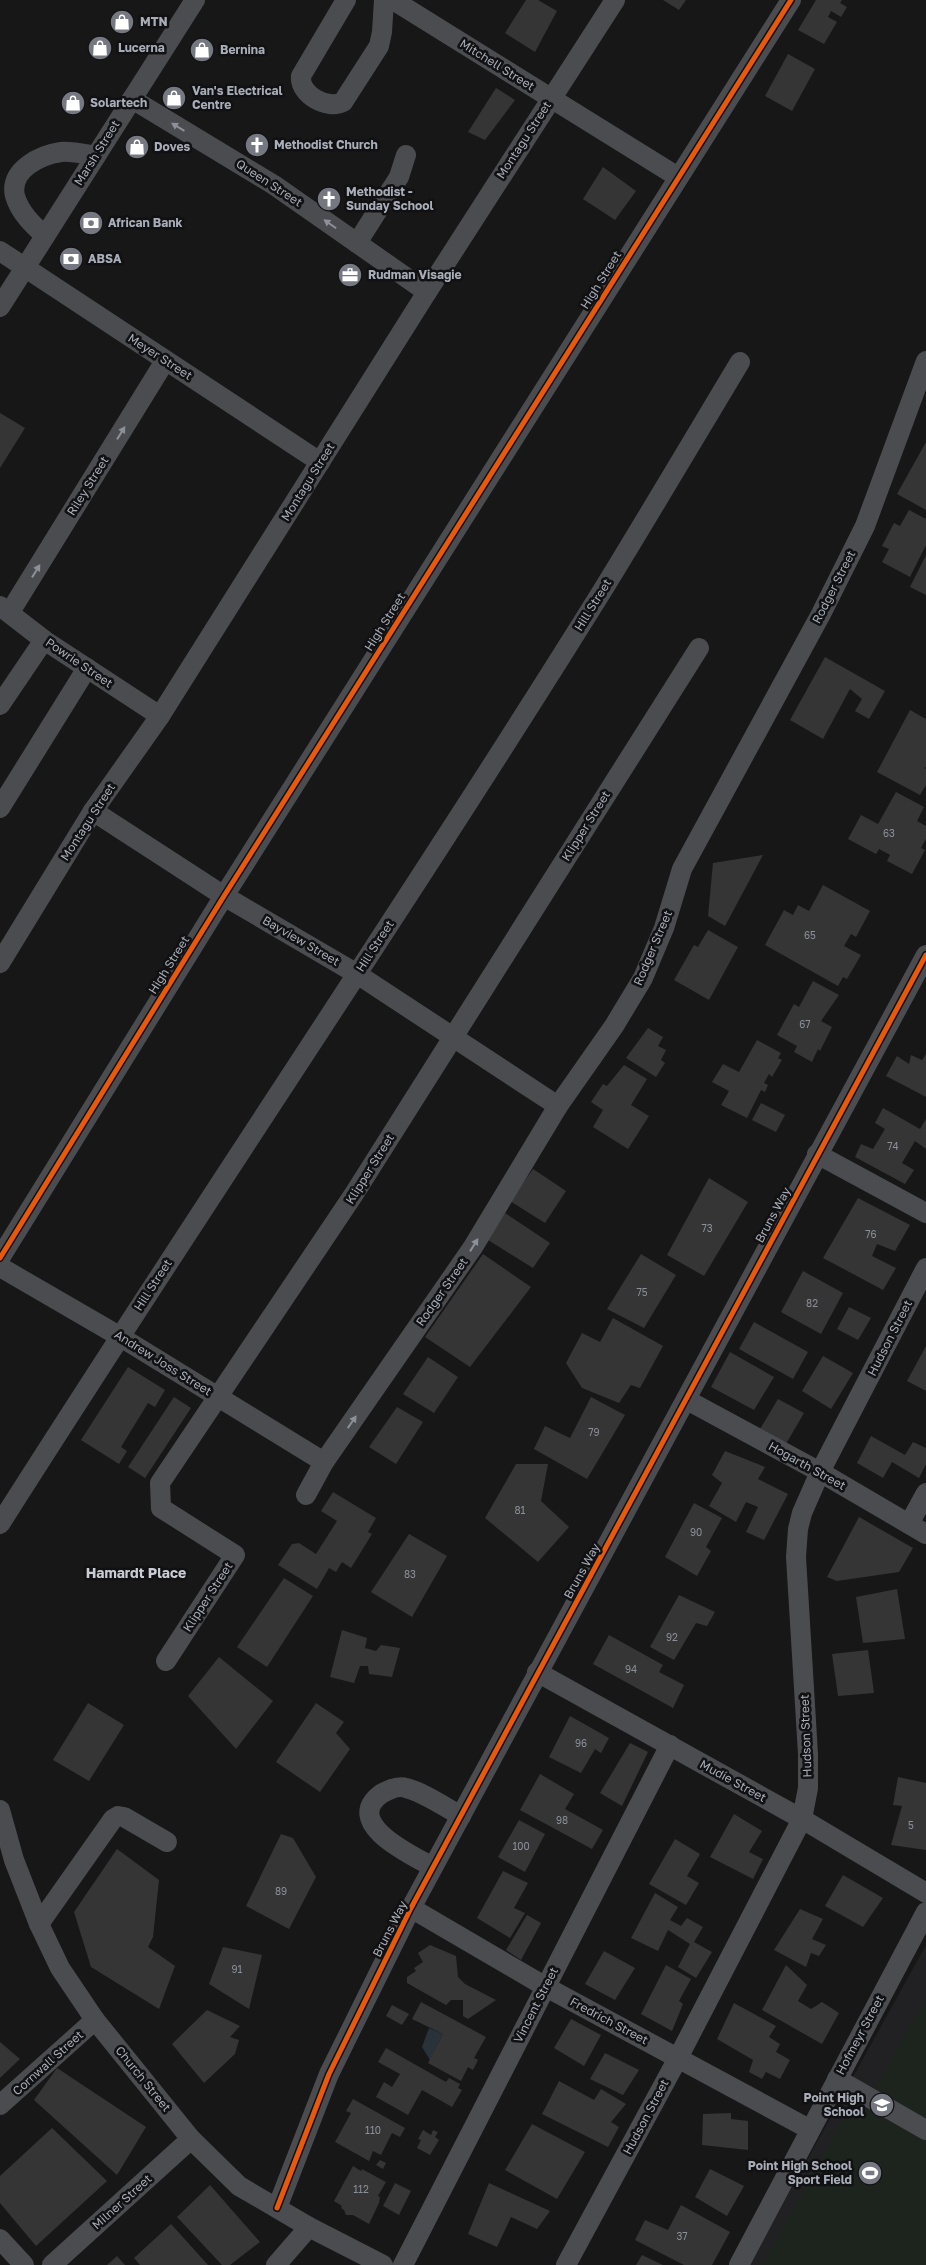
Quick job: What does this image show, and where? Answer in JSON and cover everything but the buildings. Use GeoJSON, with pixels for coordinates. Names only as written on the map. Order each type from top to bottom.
{"type":"FeatureCollection","features":[{"type":"Feature","properties":{"kind":"street","name":"Marsh Street"},"geometry":{"type":"LineString","coordinates":[[0,307],[195,0]]}},
{"type":"Feature","properties":{"kind":"street"},"geometry":{"type":"LineString","coordinates":[[346,0],[301,76],[300,81],[306,92],[333,106],[343,102],[379,46],[396,1]]}},
{"type":"Feature","properties":{"kind":"street","name":"Montagu Street"},"geometry":{"type":"LineString","coordinates":[[0,963],[93,811],[160,716],[427,292],[614,0]]}},
{"type":"Feature","properties":{"kind":"street","name":"High Street"},"geometry":{"type":"LineString","coordinates":[[0,1258],[224,896],[791,0]]}},
{"type":"Feature","properties":{"kind":"street","name":"Mitchell Street"},"geometry":{"type":"LineString","coordinates":[[396,1],[678,177]]}},
{"type":"Feature","properties":{"kind":"street","name":"Queen Street"},"geometry":{"type":"LineString","coordinates":[[132,98],[274,185],[427,292]]}},
{"type":"Feature","properties":{"kind":"street"},"geometry":{"type":"LineString","coordinates":[[45,236],[25,216],[19,205],[15,194],[16,184],[21,173],[38,158],[51,154],[76,153],[96,156]]}},
{"type":"Feature","properties":{"kind":"street"},"geometry":{"type":"LineString","coordinates":[[357,243],[399,177],[406,155]]}},
{"type":"Feature","properties":{"kind":"street","name":"Meyer Street"},"geometry":{"type":"LineString","coordinates":[[0,251],[320,462]]}},
{"type":"Feature","properties":{"kind":"street","name":"Riley Street"},"geometry":{"type":"LineString","coordinates":[[5,609],[165,361]]}},
{"type":"Feature","properties":{"kind":"street","name":"Rodger Street"},"geometry":{"type":"LineString","coordinates":[[306,1495],[324,1462],[472,1247],[558,1106],[614,1026],[642,978],[664,928],[682,869],[821,614],[864,526],[926,361]]}},
{"type":"Feature","properties":{"kind":"street","name":"Hill Street"},"geometry":{"type":"LineString","coordinates":[[0,1524],[119,1336],[357,974],[604,587],[740,362]]}},
{"type":"Feature","properties":{"kind":"street","name":"Powrie Street"},"geometry":{"type":"LineString","coordinates":[[5,609],[44,640],[160,716]]}},
{"type":"Feature","properties":{"kind":"street"},"geometry":{"type":"LineString","coordinates":[[0,705],[44,640]]}},
{"type":"Feature","properties":{"kind":"street","name":"Klipper Street"},"geometry":{"type":"LineString","coordinates":[[166,1661],[235,1555],[161,1508],[160,1483],[354,1194],[699,648]]}},
{"type":"Feature","properties":{"kind":"street"},"geometry":{"type":"LineString","coordinates":[[0,808],[87,668]]}},
{"type":"Feature","properties":{"kind":"street","name":"Bayview Street"},"geometry":{"type":"LineString","coordinates":[[93,811],[224,896],[357,974],[558,1106]]}},
{"type":"Feature","properties":{"kind":"street","name":"Bruns Way"},"geometry":{"type":"LineString","coordinates":[[277,2208],[329,2074],[411,1908],[926,955]]}},
{"type":"Feature","properties":{"kind":"street"},"geometry":{"type":"LineString","coordinates":[[817,1154],[926,1213]]}},
{"type":"Feature","properties":{"kind":"street","name":"Andrew Joss Street"},"geometry":{"type":"LineString","coordinates":[[0,1267],[119,1336],[324,1462]]}},
{"type":"Feature","properties":{"kind":"street","name":"Hudson Street"},"geometry":{"type":"LineString","coordinates":[[566,2265],[678,2058],[802,1819],[808,1788],[808,1754],[796,1557],[798,1529],[820,1472],[926,1268]]}},
{"type":"Feature","properties":{"kind":"street","name":"Hogarth Street"},"geometry":{"type":"LineString","coordinates":[[687,1400],[820,1472],[918,1529]]}},
{"type":"Feature","properties":{"kind":"street"},"geometry":{"type":"LineString","coordinates":[[918,1529],[926,1493]]}},
{"type":"Feature","properties":{"kind":"street","name":"Mudie Street"},"geometry":{"type":"LineString","coordinates":[[537,1672],[802,1819],[926,1893]]}},
{"type":"Feature","properties":{"kind":"street","name":"Vincent Street"},"geometry":{"type":"LineString","coordinates":[[402,2265],[670,1745]]}},
{"type":"Feature","properties":{"kind":"street"},"geometry":{"type":"LineString","coordinates":[[433,1867],[399,1848],[372,1826],[368,1813],[374,1800],[389,1789],[405,1787],[461,1816]]}},
{"type":"Feature","properties":{"kind":"street","name":"Church Street"},"geometry":{"type":"LineString","coordinates":[[0,1810],[14,1860],[39,1924],[60,1968],[95,2020],[191,2138],[239,2186],[383,2265]]}},
{"type":"Feature","properties":{"kind":"street"},"geometry":{"type":"LineString","coordinates":[[39,1924],[113,1819],[118,1816],[124,1817],[167,1842]]}},
{"type":"Feature","properties":{"kind":"street","name":"Fredrich Street"},"geometry":{"type":"LineString","coordinates":[[411,1908],[546,1987],[810,2129]]}},
{"type":"Feature","properties":{"kind":"street","name":"Hofmeyr Street"},"geometry":{"type":"LineString","coordinates":[[739,2265],[926,1912]]}},
{"type":"Feature","properties":{"kind":"street","name":"Cornwall Street"},"geometry":{"type":"LineString","coordinates":[[0,2105],[95,2020]]}},
{"type":"Feature","properties":{"kind":"street"},"geometry":{"type":"LineString","coordinates":[[837,2079],[926,2130]]}},
{"type":"Feature","properties":{"kind":"street","name":"Milner Street"},"geometry":{"type":"LineString","coordinates":[[52,2265],[191,2138]]}},
{"type":"Feature","properties":{"kind":"street"},"geometry":{"type":"LineString","coordinates":[[276,2265],[309,2226]]}},
{"type":"Feature","properties":{"kind":"street"},"geometry":{"type":"LineString","coordinates":[[0,2239],[24,2265]]}},
{"type":"Feature","properties":{"kind":"shaded area","name":"Point High School Sport Field"},"geometry":{"type":"Polygon","coordinates":[[[926,1945],[926,2265],[749,2265],[926,1945]]]}},
{"type":"Feature","properties":{"kind":"shaded area"},"geometry":{"type":"Polygon","coordinates":[[[926,1998],[926,2118],[874,2090],[926,1998]]]}},
{"type":"Feature","properties":{"kind":"shaded area"},"geometry":{"type":"Polygon","coordinates":[[[429,2028],[443,2034],[430,2060],[422,2047],[429,2028]]]}},
{"type":"Feature","properties":{"kind":"shaded area","name":"Point High School Sport Field"},"geometry":{"type":"Polygon","coordinates":[[[854,2100],[926,2136],[926,2265],[762,2265],[854,2100]]]}},
{"type":"Feature","properties":{"kind":"cycle path"},"geometry":{"type":"LineString","coordinates":[[0,1258],[224,896],[791,0]]}},
{"type":"Feature","properties":{"kind":"cycle path"},"geometry":{"type":"LineString","coordinates":[[277,2208],[329,2074],[411,1908],[926,955]]}},
{"type":"Feature","properties":{"kind":"place","name":"MTN"},"geometry":{"type":"Point","coordinates":[122,22]}},
{"type":"Feature","properties":{"kind":"place","name":"Lucerna"},"geometry":{"type":"Point","coordinates":[100,48]}},
{"type":"Feature","properties":{"kind":"place","name":"Bernina"},"geometry":{"type":"Point","coordinates":[202,50]}},
{"type":"Feature","properties":{"kind":"place","name":"Van's Electrical Centre"},"geometry":{"type":"Point","coordinates":[174,98]}},
{"type":"Feature","properties":{"kind":"place","name":"Solartech"},"geometry":{"type":"Point","coordinates":[73,103]}},
{"type":"Feature","properties":{"kind":"place","name":"Methodist Church"},"geometry":{"type":"Point","coordinates":[257,145]}},
{"type":"Feature","properties":{"kind":"place","name":"Doves"},"geometry":{"type":"Point","coordinates":[137,147]}},
{"type":"Feature","properties":{"kind":"place","name":"Methodist - Sunday School"},"geometry":{"type":"Point","coordinates":[329,199]}},
{"type":"Feature","properties":{"kind":"place","name":"African Bank"},"geometry":{"type":"Point","coordinates":[91,223]}},
{"type":"Feature","properties":{"kind":"place","name":"ABSA"},"geometry":{"type":"Point","coordinates":[71,259]}},
{"type":"Feature","properties":{"kind":"place","name":"Rudman Visagie"},"geometry":{"type":"Point","coordinates":[350,275]}},
{"type":"Feature","properties":{"kind":"place","name":"Point High School"},"geometry":{"type":"Point","coordinates":[882,2105]}},
{"type":"Feature","properties":{"kind":"place","name":"Point High School Sport Field"},"geometry":{"type":"Point","coordinates":[870,2173]}},
{"type":"Feature","properties":{"kind":"district","name":"Hamardt Place"},"geometry":{"type":"Point","coordinates":[136,1573]}}]}
